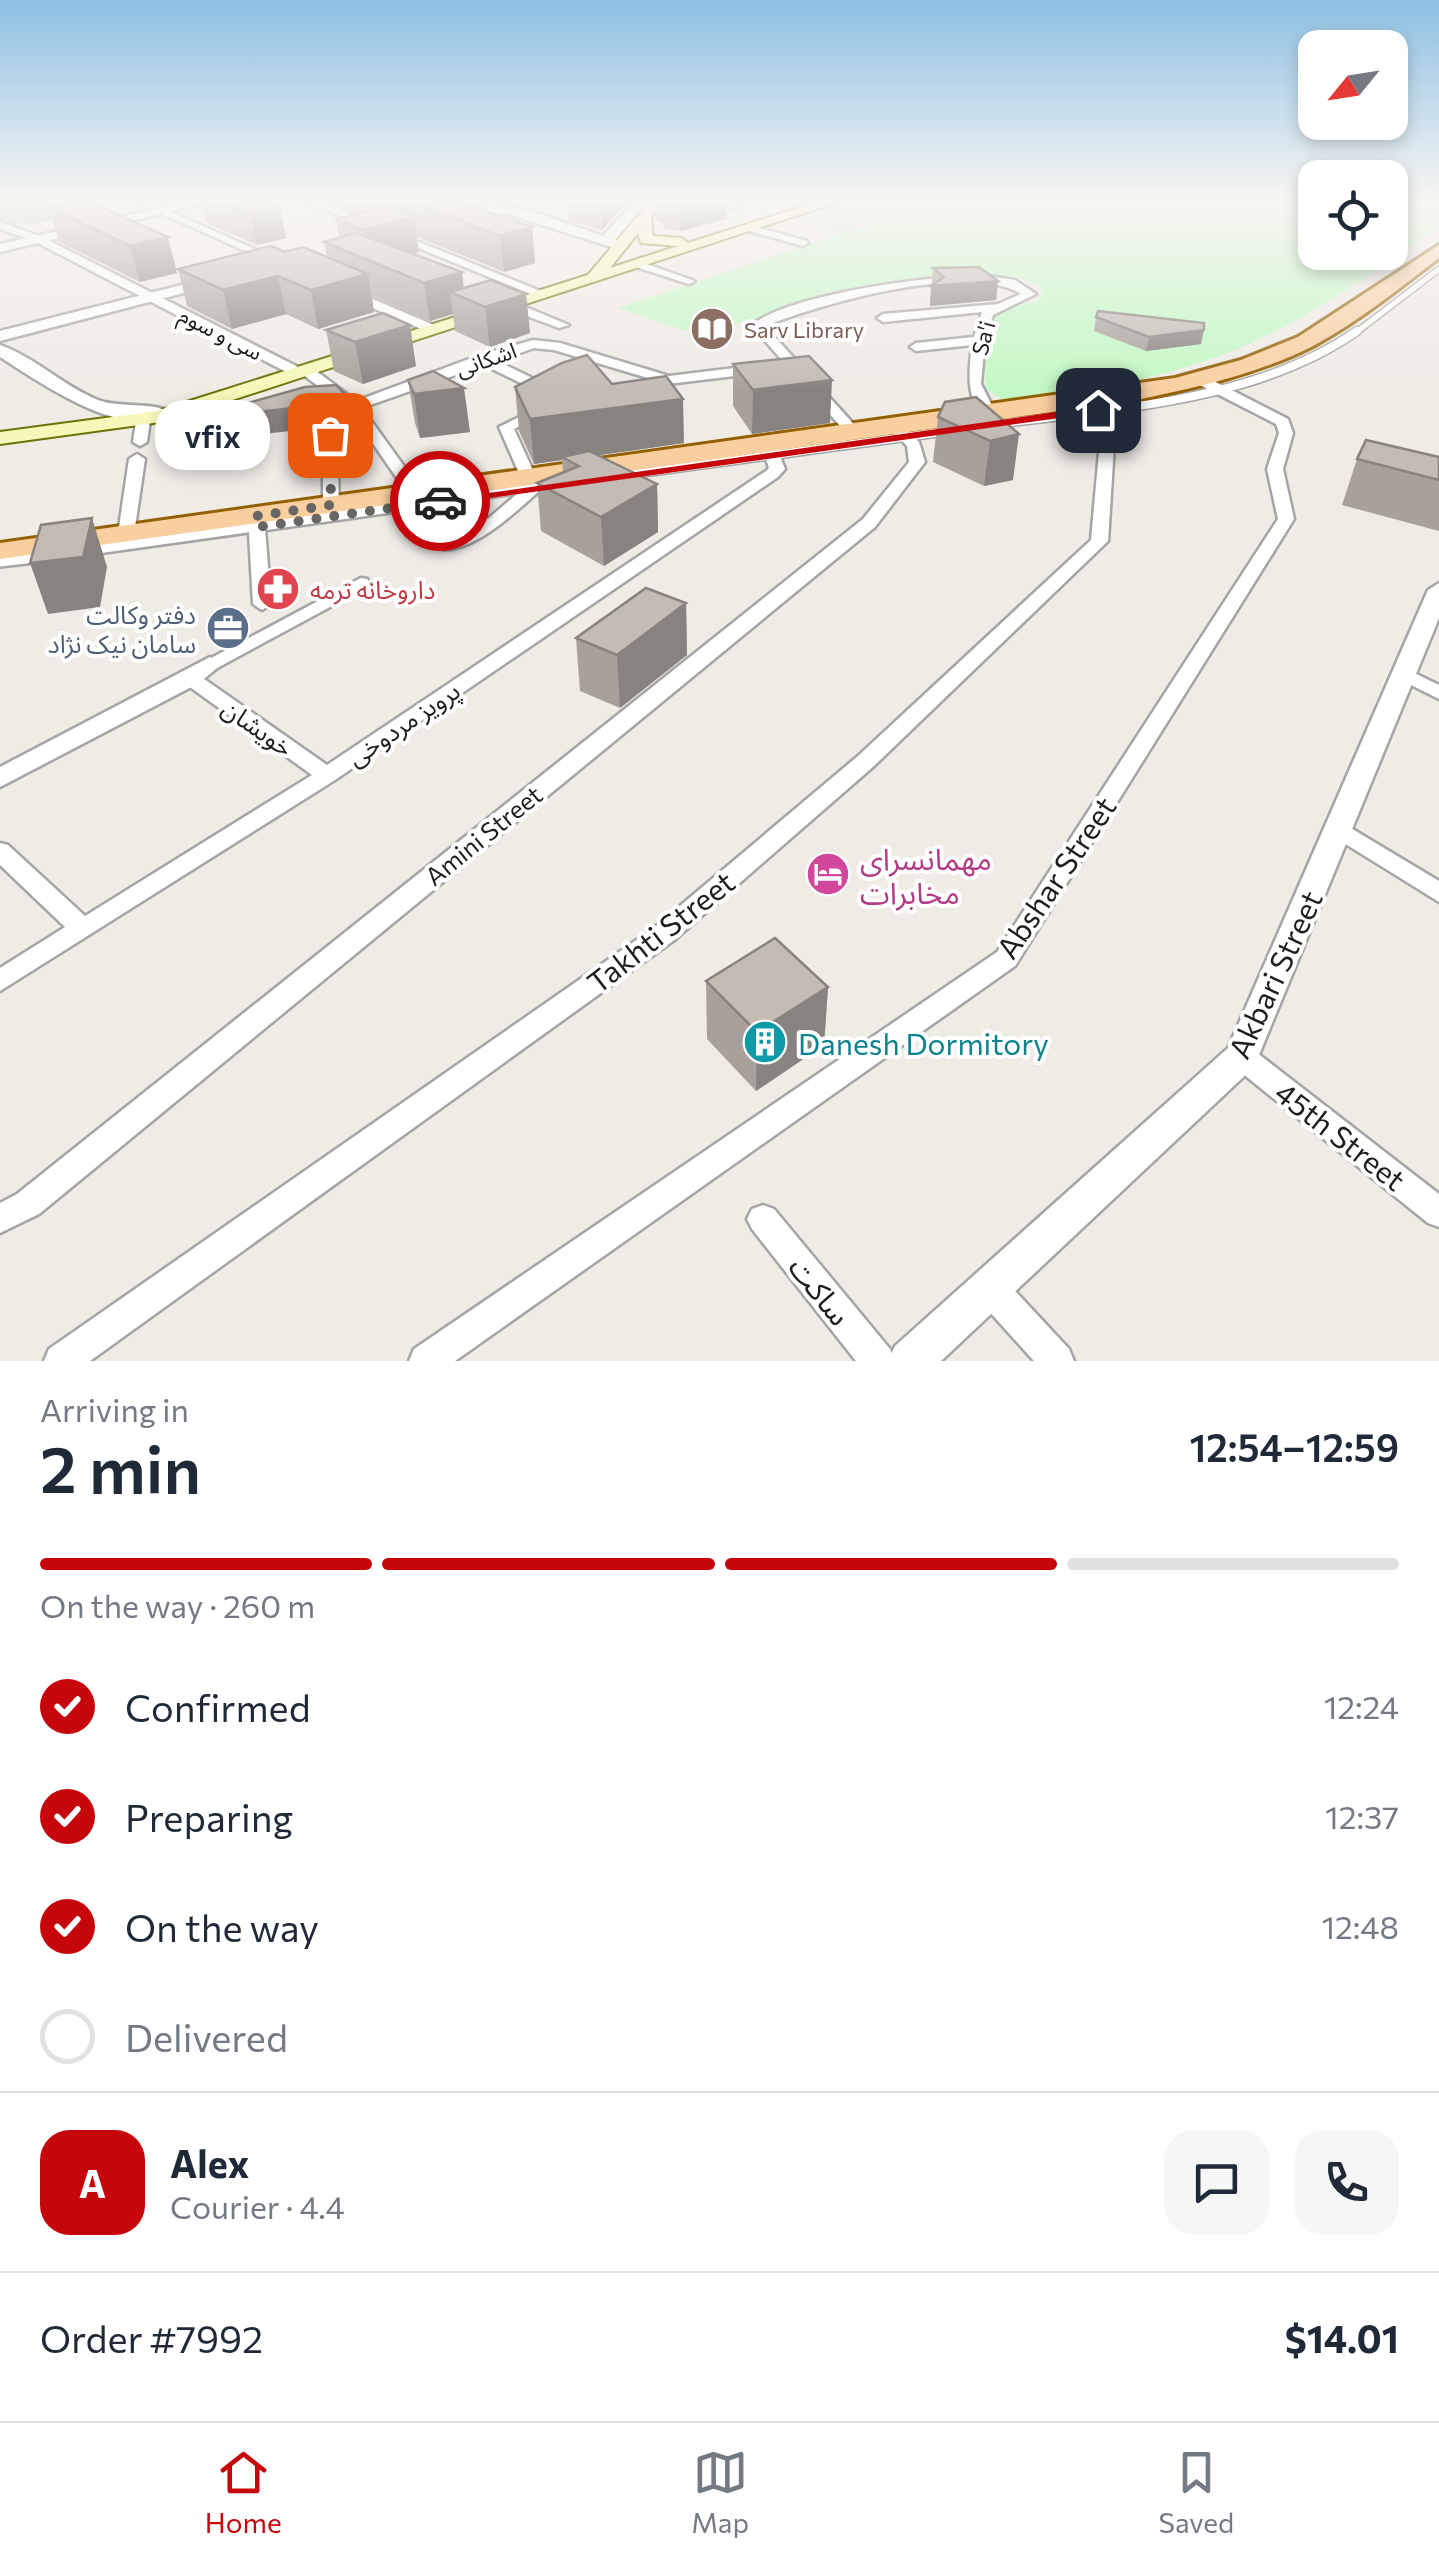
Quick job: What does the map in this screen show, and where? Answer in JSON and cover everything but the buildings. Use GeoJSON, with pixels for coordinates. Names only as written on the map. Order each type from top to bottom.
{"type":"FeatureCollection","features":[{"type":"Feature","properties":{"kind":"main road"},"geometry":{"type":"LineString","coordinates":[[593,278],[601,264]]}},
{"type":"Feature","properties":{"kind":"main road"},"geometry":{"type":"LineString","coordinates":[[0,435],[140,441],[189,408],[638,264]]}},
{"type":"Feature","properties":{"kind":"main road"},"geometry":{"type":"LineString","coordinates":[[0,551],[257,522],[331,505],[532,483],[772,449],[854,433],[901,432],[990,415],[1093,406],[1207,383],[1288,350],[1419,264]]}},
{"type":"Feature","properties":{"kind":"main road"},"geometry":{"type":"LineString","coordinates":[[0,435],[73,422],[88,412],[83,400]]}},
{"type":"Feature","properties":{"kind":"street","name":"سی و سوم"},"geometry":{"type":"LineString","coordinates":[[85,264],[301,371],[354,406],[416,494]]}},
{"type":"Feature","properties":{"kind":"street"},"geometry":{"type":"LineString","coordinates":[[262,268],[279,264]]}},
{"type":"Feature","properties":{"kind":"street"},"geometry":{"type":"LineString","coordinates":[[290,264],[298,264]]}},
{"type":"Feature","properties":{"kind":"street"},"geometry":{"type":"LineString","coordinates":[[465,264],[542,294]]}},
{"type":"Feature","properties":{"kind":"street"},"geometry":{"type":"LineString","coordinates":[[638,264],[689,282]]}},
{"type":"Feature","properties":{"kind":"street"},"geometry":{"type":"LineString","coordinates":[[0,336],[226,278]]}},
{"type":"Feature","properties":{"kind":"street","name":"Sa'i"},"geometry":{"type":"LineString","coordinates":[[854,433],[756,325],[846,294],[973,278],[1004,279],[1026,288],[1026,298],[984,316],[974,388],[990,415]]}},
{"type":"Feature","properties":{"kind":"street"},"geometry":{"type":"LineString","coordinates":[[331,285],[432,329]]}},
{"type":"Feature","properties":{"kind":"street"},"geometry":{"type":"LineString","coordinates":[[509,305],[563,325]]}},
{"type":"Feature","properties":{"kind":"street"},"geometry":{"type":"LineString","coordinates":[[883,318],[1004,306]]}},
{"type":"Feature","properties":{"kind":"street"},"geometry":{"type":"LineString","coordinates":[[72,319],[12,338],[0,349],[83,400],[130,416],[189,408]]}},
{"type":"Feature","properties":{"kind":"street"},"geometry":{"type":"LineString","coordinates":[[916,347],[978,340]]}},
{"type":"Feature","properties":{"kind":"street","name":"اشکانی"},"geometry":{"type":"LineString","coordinates":[[354,406],[527,345],[543,344],[663,380],[791,364]]}},
{"type":"Feature","properties":{"kind":"street"},"geometry":{"type":"LineString","coordinates":[[448,545],[495,522],[532,483],[506,427],[555,400],[482,360]]}},
{"type":"Feature","properties":{"kind":"street","name":"Abshar Street"},"geometry":{"type":"LineString","coordinates":[[426,1361],[1006,959],[1286,519],[1276,468],[1286,428],[1276,418],[1207,383]]}},
{"type":"Feature","properties":{"kind":"street","name":"Takhti Street"},"geometry":{"type":"LineString","coordinates":[[61,1361],[664,934],[866,761],[1096,546],[1102,534],[1108,430],[1106,418],[1093,406]]}},
{"type":"Feature","properties":{"kind":"street","name":"Amini Street"},"geometry":{"type":"LineString","coordinates":[[0,1219],[28,1204],[869,523],[917,462],[917,449],[901,432]]}},
{"type":"Feature","properties":{"kind":"street"},"geometry":{"type":"LineString","coordinates":[[330,435],[331,505]]}},
{"type":"Feature","properties":{"kind":"street"},"geometry":{"type":"LineString","coordinates":[[126,534],[140,441]]}},
{"type":"Feature","properties":{"kind":"street","name":"پرویز مردوخی"},"geometry":{"type":"LineString","coordinates":[[0,982],[326,775],[772,474],[777,469],[772,449]]}},
{"type":"Feature","properties":{"kind":"street"},"geometry":{"type":"LineString","coordinates":[[257,522],[262,604]]}},
{"type":"Feature","properties":{"kind":"street"},"geometry":{"type":"LineString","coordinates":[[0,778],[361,583]]}},
{"type":"Feature","properties":{"kind":"street","name":"Akbari Street"},"geometry":{"type":"LineString","coordinates":[[910,1361],[1242,1057],[1439,590]]}},
{"type":"Feature","properties":{"kind":"street"},"geometry":{"type":"LineString","coordinates":[[0,762],[179,671],[200,671]]}},
{"type":"Feature","properties":{"kind":"street","name":"خویشان"},"geometry":{"type":"LineString","coordinates":[[200,671],[326,775]]}},
{"type":"Feature","properties":{"kind":"street"},"geometry":{"type":"LineString","coordinates":[[1404,674],[1439,693]]}},
{"type":"Feature","properties":{"kind":"street"},"geometry":{"type":"LineString","coordinates":[[1339,828],[1439,893]]}},
{"type":"Feature","properties":{"kind":"street"},"geometry":{"type":"LineString","coordinates":[[0,851],[83,929]]}},
{"type":"Feature","properties":{"kind":"street","name":"45th Street"},"geometry":{"type":"LineString","coordinates":[[1242,1057],[1439,1213]]}},
{"type":"Feature","properties":{"kind":"street","name":"ساکت"},"geometry":{"type":"LineString","coordinates":[[763,1219],[878,1361]]}},
{"type":"Feature","properties":{"kind":"street"},"geometry":{"type":"LineString","coordinates":[[990,1288],[1057,1361]]}},
{"type":"Feature","properties":{"kind":"lane"},"geometry":{"type":"LineString","coordinates":[[1207,383],[1259,376],[1318,355],[1439,269]]}},
{"type":"Feature","properties":{"kind":"lane"},"geometry":{"type":"LineString","coordinates":[[772,449],[1093,406]]}},
{"type":"Feature","properties":{"kind":"lane"},"geometry":{"type":"LineString","coordinates":[[86,551],[532,483]]}},
{"type":"Feature","properties":{"kind":"lane"},"geometry":{"type":"LineString","coordinates":[[0,562],[70,553]]}},
{"type":"Feature","properties":{"kind":"green space"},"geometry":{"type":"Polygon","coordinates":[[[752,264],[1298,264],[1298,270],[1376,270],[1308,314],[1233,351],[1142,379],[1017,402],[1003,400],[986,389],[982,340],[991,314],[1038,300],[1043,293],[1039,286],[1018,277],[971,275],[832,291],[750,322],[683,330],[618,308],[752,264]]]}},
{"type":"Feature","properties":{"kind":"way so far"},"geometry":{"type":"LineString","coordinates":[[330,435],[331,505],[256,516],[258,527],[440,501]]}},
{"type":"Feature","properties":{"kind":"place","name":"Sarv Library"},"geometry":{"type":"Point","coordinates":[712,329]}},
{"type":"Feature","properties":{"kind":"place","name":"vfix"},"geometry":{"type":"Point","coordinates":[330,435]}},
{"type":"Feature","properties":{"kind":"place","name":"داروخانه ترمه"},"geometry":{"type":"Point","coordinates":[278,589]}},
{"type":"Feature","properties":{"kind":"place","name":"دفتر وکالت سامان نیک نژاد"},"geometry":{"type":"Point","coordinates":[228,628]}},
{"type":"Feature","properties":{"kind":"place","name":"مهمانسرای مخابرات"},"geometry":{"type":"Point","coordinates":[828,874]}},
{"type":"Feature","properties":{"kind":"place","name":"Danesh Dormitory"},"geometry":{"type":"Point","coordinates":[765,1042]}},
{"type":"Feature","properties":{"kind":"route"},"geometry":{"type":"LineString","coordinates":[[440,501],[1098,410]]}}]}
